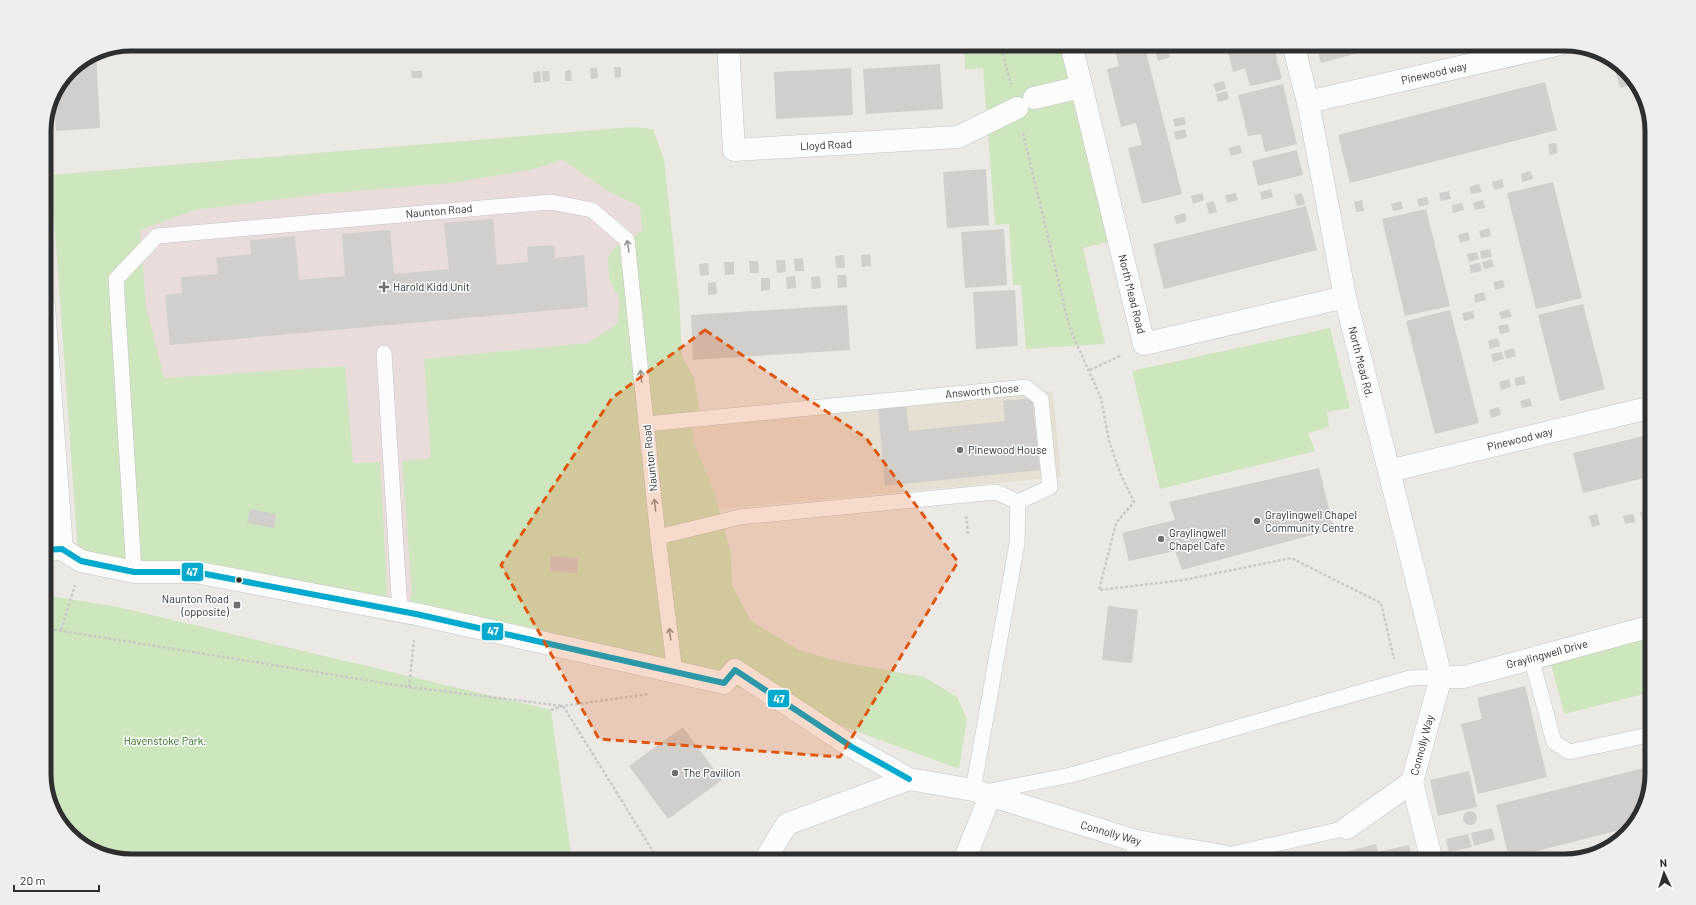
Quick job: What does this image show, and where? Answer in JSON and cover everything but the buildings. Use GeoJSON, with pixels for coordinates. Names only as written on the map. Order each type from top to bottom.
{"type":"FeatureCollection","features":[{"type":"Feature","properties":{"kind":"street","name":"Lloyd Road"},"geometry":{"type":"LineString","coordinates":[[728,51],[734,150],[958,137],[1026,103],[1081,87]]}},
{"type":"Feature","properties":{"kind":"street","name":"North Mead Road"},"geometry":{"type":"LineString","coordinates":[[1073,51],[1144,344],[1345,297]]}},
{"type":"Feature","properties":{"kind":"street","name":"North Mead Rd."},"geometry":{"type":"LineString","coordinates":[[1295,51],[1308,102],[1345,297],[1441,677]]}},
{"type":"Feature","properties":{"kind":"street","name":"Pinewood way"},"geometry":{"type":"LineString","coordinates":[[1308,102],[1530,51]]}},
{"type":"Feature","properties":{"kind":"street","name":"Pinewood way"},"geometry":{"type":"LineString","coordinates":[[1389,471],[1645,409]]}},
{"type":"Feature","properties":{"kind":"street"},"geometry":{"type":"LineString","coordinates":[[51,496],[53,550],[82,561],[134,572],[195,572],[408,612],[674,673],[724,683],[735,670],[852,746],[909,780]]}},
{"type":"Feature","properties":{"kind":"street","name":"Graylingwell Drive"},"geometry":{"type":"LineString","coordinates":[[1441,677],[1464,677],[1645,628]]}},
{"type":"Feature","properties":{"kind":"street","name":"Connolly Way"},"geometry":{"type":"LineString","coordinates":[[1347,828],[1412,782],[1441,677]]}},
{"type":"Feature","properties":{"kind":"street","name":"Connolly Way"},"geometry":{"type":"LineString","coordinates":[[768,854],[787,824],[909,780],[982,793],[1138,851],[1189,854]]}},
{"type":"Feature","properties":{"kind":"street"},"geometry":{"type":"LineString","coordinates":[[1412,782],[1430,854]]}},
{"type":"Feature","properties":{"kind":"street"},"geometry":{"type":"LineString","coordinates":[[966,854],[982,793]]}},
{"type":"Feature","properties":{"kind":"lane","name":"Naunton Road"},"geometry":{"type":"LineString","coordinates":[[134,572],[116,279],[157,236],[551,202],[592,210],[628,240],[646,424],[674,673]]}},
{"type":"Feature","properties":{"kind":"lane"},"geometry":{"type":"LineString","coordinates":[[384,352],[408,612]]}},
{"type":"Feature","properties":{"kind":"lane","name":"Answorth Close"},"geometry":{"type":"LineString","coordinates":[[646,424],[1026,387],[1041,399],[1050,487],[1018,502]]}},
{"type":"Feature","properties":{"kind":"lane"},"geometry":{"type":"LineString","coordinates":[[658,536],[740,517],[996,492],[1018,502],[1017,543],[982,793],[1071,775],[1410,678],[1441,677]]}},
{"type":"Feature","properties":{"kind":"lane"},"geometry":{"type":"LineString","coordinates":[[1531,658],[1554,742],[1569,752],[1644,736]]}},
{"type":"Feature","properties":{"kind":"lane","name":"Connolly Way"},"geometry":{"type":"LineString","coordinates":[[1232,854],[1347,828]]}},
{"type":"Feature","properties":{"kind":"path"},"geometry":{"type":"LineString","coordinates":[[1003,51],[1026,103],[1070,329],[1090,370],[1101,398],[1109,441],[1120,472],[1134,502],[1116,524],[1099,590],[1183,580],[1291,558],[1381,602],[1400,681]]}},
{"type":"Feature","properties":{"kind":"path"},"geometry":{"type":"LineString","coordinates":[[1090,370],[1144,344]]}},
{"type":"Feature","properties":{"kind":"path"},"geometry":{"type":"LineString","coordinates":[[61,630],[82,561]]}},
{"type":"Feature","properties":{"kind":"path"},"geometry":{"type":"LineString","coordinates":[[408,612],[409,687]]}},
{"type":"Feature","properties":{"kind":"path"},"geometry":{"type":"LineString","coordinates":[[51,629],[409,687],[563,706]]}},
{"type":"Feature","properties":{"kind":"path"},"geometry":{"type":"LineString","coordinates":[[551,710],[563,706],[655,693]]}},
{"type":"Feature","properties":{"kind":"path"},"geometry":{"type":"LineString","coordinates":[[563,706],[655,854]]}},
{"type":"Feature","properties":{"kind":"highlighted area"},"geometry":{"type":"Polygon","coordinates":[[[705,330],[866,438],[958,562],[840,757],[599,739],[501,565],[612,398],[705,330]]]}},
{"type":"Feature","properties":{"kind":"shaded area"},"geometry":{"type":"Polygon","coordinates":[[[633,127],[682,667],[404,624],[78,552],[51,175],[633,127]]]}},
{"type":"Feature","properties":{"kind":"shaded area"},"geometry":{"type":"Polygon","coordinates":[[[1053,391],[1061,477],[676,513],[668,426],[1053,391]]]}},
{"type":"Feature","properties":{"kind":"green space"},"geometry":{"type":"Polygon","coordinates":[[[964,51],[1062,51],[1108,242],[1083,248],[1105,344],[1026,349],[1021,285],[1013,285],[1009,224],[995,225],[983,68],[965,69],[964,51]]]}},
{"type":"Feature","properties":{"kind":"green space"},"geometry":{"type":"Polygon","coordinates":[[[633,127],[653,129],[664,160],[679,297],[682,356],[694,378],[699,406],[692,428],[693,442],[714,491],[731,554],[732,585],[751,621],[799,650],[837,661],[924,677],[957,697],[967,719],[959,769],[682,667],[404,624],[412,594],[402,461],[431,458],[424,359],[588,343],[617,324],[620,300],[609,278],[608,257],[616,246],[642,231],[640,206],[611,193],[563,160],[530,170],[452,183],[321,194],[195,210],[140,230],[146,306],[164,378],[345,366],[353,463],[380,462],[389,621],[78,552],[51,175],[633,127]]]}},
{"type":"Feature","properties":{"kind":"green space"},"geometry":{"type":"Polygon","coordinates":[[[1330,328],[1350,408],[1327,412],[1329,427],[1308,433],[1315,451],[1160,489],[1132,371],[1330,328]]]}},
{"type":"Feature","properties":{"kind":"green space","name":"Havenstoke Park."},"geometry":{"type":"Polygon","coordinates":[[[51,596],[118,607],[551,710],[571,854],[126,854],[105,850],[78,834],[71,827],[55,800],[51,779],[51,596]]]}},
{"type":"Feature","properties":{"kind":"green space"},"geometry":{"type":"Polygon","coordinates":[[[1645,635],[1645,694],[1564,714],[1550,660],[1645,635]]]}},
{"type":"Feature","properties":{"kind":"transit line","name":"47"},"geometry":{"type":"LineString","coordinates":[[51,550],[62,549],[81,561],[134,572],[195,572],[416,614],[724,683],[735,670],[852,747],[909,779]]}},
{"type":"Feature","properties":{"kind":"place","name":"Harold Kidd Unit"},"geometry":{"type":"Point","coordinates":[384,287]}},
{"type":"Feature","properties":{"kind":"place","name":"Pinewood House"},"geometry":{"type":"Point","coordinates":[960,450]}},
{"type":"Feature","properties":{"kind":"place","name":"Graylingwell Chapel Community Centre"},"geometry":{"type":"Point","coordinates":[1257,521]}},
{"type":"Feature","properties":{"kind":"place","name":"Graylingwell Chapel Cafe"},"geometry":{"type":"Point","coordinates":[1161,539]}},
{"type":"Feature","properties":{"kind":"place","name":"Naunton Road (opposite)"},"geometry":{"type":"Point","coordinates":[237,605]}},
{"type":"Feature","properties":{"kind":"place","name":"The Pavilion"},"geometry":{"type":"Point","coordinates":[675,773]}}]}
